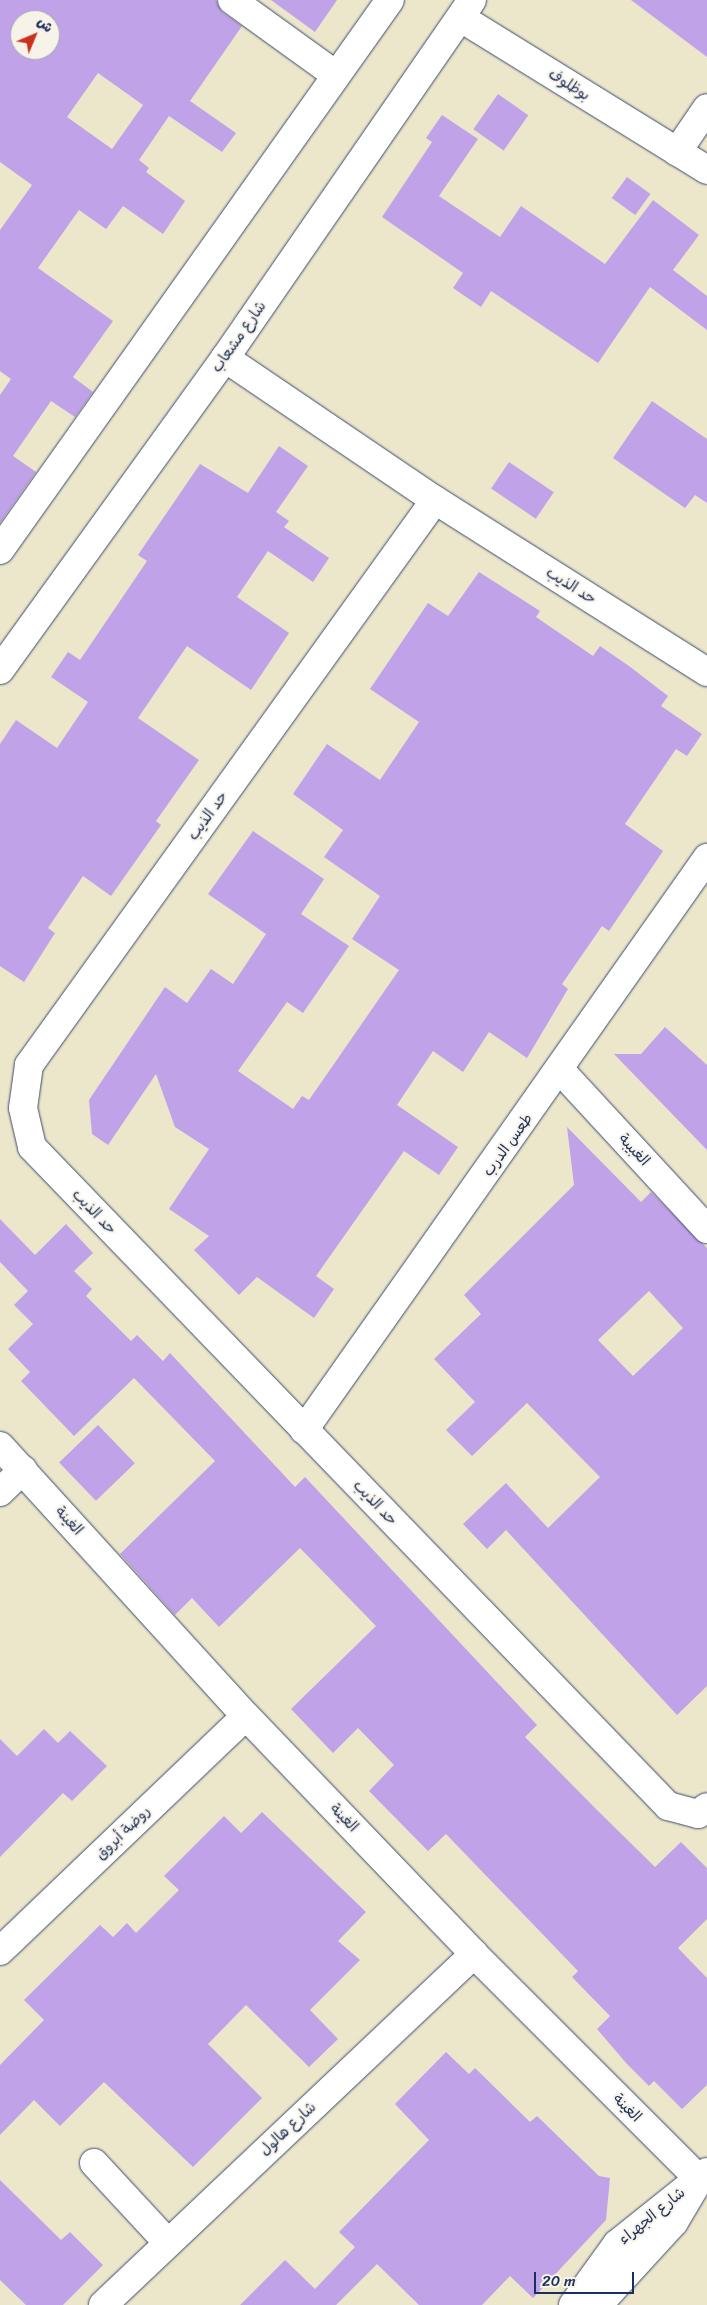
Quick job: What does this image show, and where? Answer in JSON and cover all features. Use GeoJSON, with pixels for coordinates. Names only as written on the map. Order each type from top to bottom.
{"type":"FeatureCollection","features":[{"type":"Feature","properties":{"kind":"street"},"geometry":{"type":"LineString","coordinates":[[232,0],[336,75]]}},
{"type":"Feature","properties":{"kind":"street"},"geometry":{"type":"LineString","coordinates":[[0,550],[390,0]]}},
{"type":"Feature","properties":{"kind":"street","name":"بوظلوف"},"geometry":{"type":"LineString","coordinates":[[467,9],[677,152],[707,170]]}},
{"type":"Feature","properties":{"kind":"street","name":"شارع مشعاب"},"geometry":{"type":"LineString","coordinates":[[0,670],[225,358],[467,9]]}},
{"type":"Feature","properties":{"kind":"street"},"geometry":{"type":"LineString","coordinates":[[677,152],[707,108]]}},
{"type":"Feature","properties":{"kind":"street","name":"حد الذيب"},"geometry":{"type":"LineString","coordinates":[[225,358],[435,500],[707,672]]}},
{"type":"Feature","properties":{"kind":"street","name":"حد الذيب"},"geometry":{"type":"LineString","coordinates":[[435,500],[29,1065],[24,1100],[32,1147],[668,1806],[698,1814],[707,1807]]}},
{"type":"Feature","properties":{"kind":"street","name":"طعس الدرب"},"geometry":{"type":"LineString","coordinates":[[304,1430],[702,877]]}},
{"type":"Feature","properties":{"kind":"street","name":"الغبيبة"},"geometry":{"type":"LineString","coordinates":[[561,1071],[707,1230]]}},
{"type":"Feature","properties":{"kind":"street","name":"الغينة"},"geometry":{"type":"LineString","coordinates":[[0,1446],[246,1716],[474,1954],[703,2176]]}},
{"type":"Feature","properties":{"kind":"street"},"geometry":{"type":"LineString","coordinates":[[0,1492],[23,1470]]}},
{"type":"Feature","properties":{"kind":"street","name":"روضة أبروق"},"geometry":{"type":"LineString","coordinates":[[0,1951],[246,1716]]}},
{"type":"Feature","properties":{"kind":"street","name":"شارع هالول"},"geometry":{"type":"LineString","coordinates":[[102,2305],[474,1954]]}},
{"type":"Feature","properties":{"kind":"street"},"geometry":{"type":"LineString","coordinates":[[94,2163],[168,2243]]}},
{"type":"Feature","properties":{"kind":"street","name":"شارع الجهراء"},"geometry":{"type":"LineString","coordinates":[[573,2305],[617,2244],[703,2176]]}},
{"type":"Feature","properties":{"kind":"street","name":"شارع الجهراء"},"geometry":{"type":"LineString","coordinates":[[598,2305],[674,2222],[703,2176]]}},
{"type":"Feature","properties":{"kind":"building"},"geometry":{"type":"Polygon","coordinates":[[[0,0],[216,0],[222,12],[242,26],[190,101],[236,133],[222,152],[169,116],[139,160],[149,168],[146,172],[185,201],[163,234],[123,206],[106,229],[79,210],[38,268],[113,321],[73,377],[93,392],[75,417],[51,401],[13,456],[36,472],[0,523],[0,395],[11,379],[0,371],[0,230],[32,185],[0,162],[0,0]],[[98,73],[67,117],[112,149],[143,105],[98,73]]]}},
{"type":"Feature","properties":{"kind":"building"},"geometry":{"type":"Polygon","coordinates":[[[271,0],[337,0],[315,32],[271,0]]]}},
{"type":"Feature","properties":{"kind":"building"},"geometry":{"type":"Polygon","coordinates":[[[631,0],[707,0],[707,57],[631,0]]]}},
{"type":"Feature","properties":{"kind":"building"},"geometry":{"type":"Polygon","coordinates":[[[498,94],[528,115],[504,150],[473,129],[498,94]]]}},
{"type":"Feature","properties":{"kind":"building"},"geometry":{"type":"Polygon","coordinates":[[[442,115],[478,139],[439,196],[500,237],[521,206],[605,264],[653,200],[699,235],[673,270],[707,296],[707,330],[650,287],[598,363],[491,291],[481,307],[453,288],[463,273],[382,217],[432,142],[426,138],[442,115]]]}},
{"type":"Feature","properties":{"kind":"building"},"geometry":{"type":"Polygon","coordinates":[[[627,177],[650,194],[635,215],[612,198],[627,177]]]}},
{"type":"Feature","properties":{"kind":"building"},"geometry":{"type":"Polygon","coordinates":[[[652,401],[707,439],[707,503],[695,495],[685,508],[613,458],[652,401]]]}},
{"type":"Feature","properties":{"kind":"building"},"geometry":{"type":"Polygon","coordinates":[[[279,446],[308,466],[276,512],[289,521],[284,527],[329,558],[313,582],[268,551],[237,597],[289,633],[251,690],[187,646],[138,718],[199,760],[156,821],[161,825],[111,896],[83,876],[48,928],[55,933],[24,982],[0,966],[0,744],[16,720],[57,748],[88,702],[51,677],[68,652],[80,660],[147,561],[138,555],[200,464],[248,493],[279,446]]]}},
{"type":"Feature","properties":{"kind":"building"},"geometry":{"type":"Polygon","coordinates":[[[509,462],[554,492],[536,519],[491,489],[509,462]]]}},
{"type":"Feature","properties":{"kind":"building"},"geometry":{"type":"Polygon","coordinates":[[[479,572],[540,611],[536,617],[593,656],[600,646],[629,666],[668,696],[661,706],[702,734],[687,756],[676,749],[625,824],[663,851],[609,931],[602,926],[562,984],[568,989],[527,1058],[489,1032],[463,1072],[433,1051],[397,1105],[458,1147],[439,1175],[404,1151],[316,1276],[334,1289],[314,1318],[257,1277],[239,1295],[194,1250],[209,1236],[169,1209],[209,1149],[175,1127],[156,1074],[108,1145],[92,1134],[89,1100],[165,987],[187,1003],[211,969],[233,984],[266,934],[208,894],[253,831],[324,879],[301,914],[349,946],[303,1013],[287,1002],[238,1071],[293,1109],[302,1096],[309,1100],[399,970],[352,939],[380,896],[324,857],[343,830],[293,794],[327,744],[380,780],[419,722],[370,689],[428,603],[448,616],[479,572]]]}},
{"type":"Feature","properties":{"kind":"building"},"geometry":{"type":"Polygon","coordinates":[[[665,1027],[707,1065],[707,1150],[614,1054],[641,1054],[665,1027]]]}},
{"type":"Feature","properties":{"kind":"building"},"geometry":{"type":"Polygon","coordinates":[[[567,1127],[641,1202],[651,1192],[707,1248],[707,1686],[677,1715],[506,1530],[487,1549],[463,1524],[506,1483],[548,1528],[600,1477],[527,1403],[472,1456],[446,1430],[475,1402],[434,1359],[481,1314],[464,1295],[574,1185],[567,1127]],[[649,1291],[598,1340],[633,1376],[683,1328],[649,1291]]]}},
{"type":"Feature","properties":{"kind":"building"},"geometry":{"type":"Polygon","coordinates":[[[0,1219],[35,1255],[66,1224],[93,1253],[74,1271],[92,1289],[86,1296],[131,1341],[137,1335],[163,1361],[170,1353],[295,1487],[305,1477],[537,1725],[525,1737],[596,1809],[655,1867],[681,1842],[707,1868],[707,1919],[678,1948],[707,1978],[707,2085],[682,2109],[654,2081],[649,2086],[627,2064],[597,2029],[610,2016],[572,1977],[578,1971],[446,1834],[428,1851],[369,1791],[394,1765],[358,1728],[333,1753],[291,1709],[376,1626],[300,1548],[219,1627],[192,1598],[175,1615],[120,1554],[215,1461],[134,1378],[74,1436],[21,1381],[30,1372],[8,1349],[33,1324],[14,1305],[28,1291],[0,1262],[0,1219]]]}},
{"type":"Feature","properties":{"kind":"building"},"geometry":{"type":"Polygon","coordinates":[[[98,1425],[135,1463],[96,1501],[59,1463],[98,1425]]]}},
{"type":"Feature","properties":{"kind":"building"},"geometry":{"type":"Polygon","coordinates":[[[44,1729],[58,1743],[70,1731],[107,1766],[72,1801],[63,1793],[0,1857],[0,1739],[17,1756],[44,1729]]]}},
{"type":"Feature","properties":{"kind":"building"},"geometry":{"type":"Polygon","coordinates":[[[262,1812],[366,1912],[338,1941],[360,1960],[310,2010],[338,2039],[309,2067],[246,2005],[208,2044],[262,2098],[193,2167],[104,2082],[60,2126],[34,2100],[0,2135],[0,2065],[44,2020],[24,2000],[100,1925],[113,1937],[127,1923],[136,1933],[179,1890],[164,1876],[224,1816],[241,1833],[262,1812]]]}},
{"type":"Feature","properties":{"kind":"building"},"geometry":{"type":"Polygon","coordinates":[[[446,2052],[469,2074],[475,2068],[530,2122],[537,2116],[599,2176],[610,2178],[606,2220],[533,2298],[510,2276],[482,2305],[419,2305],[377,2264],[336,2305],[240,2305],[285,2260],[315,2289],[355,2247],[339,2232],[429,2140],[395,2104],[446,2052]]]}},
{"type":"Feature","properties":{"kind":"building"},"geometry":{"type":"Polygon","coordinates":[[[0,2180],[61,2240],[70,2232],[103,2265],[63,2305],[26,2305],[0,2280],[0,2180]]]}}]}
